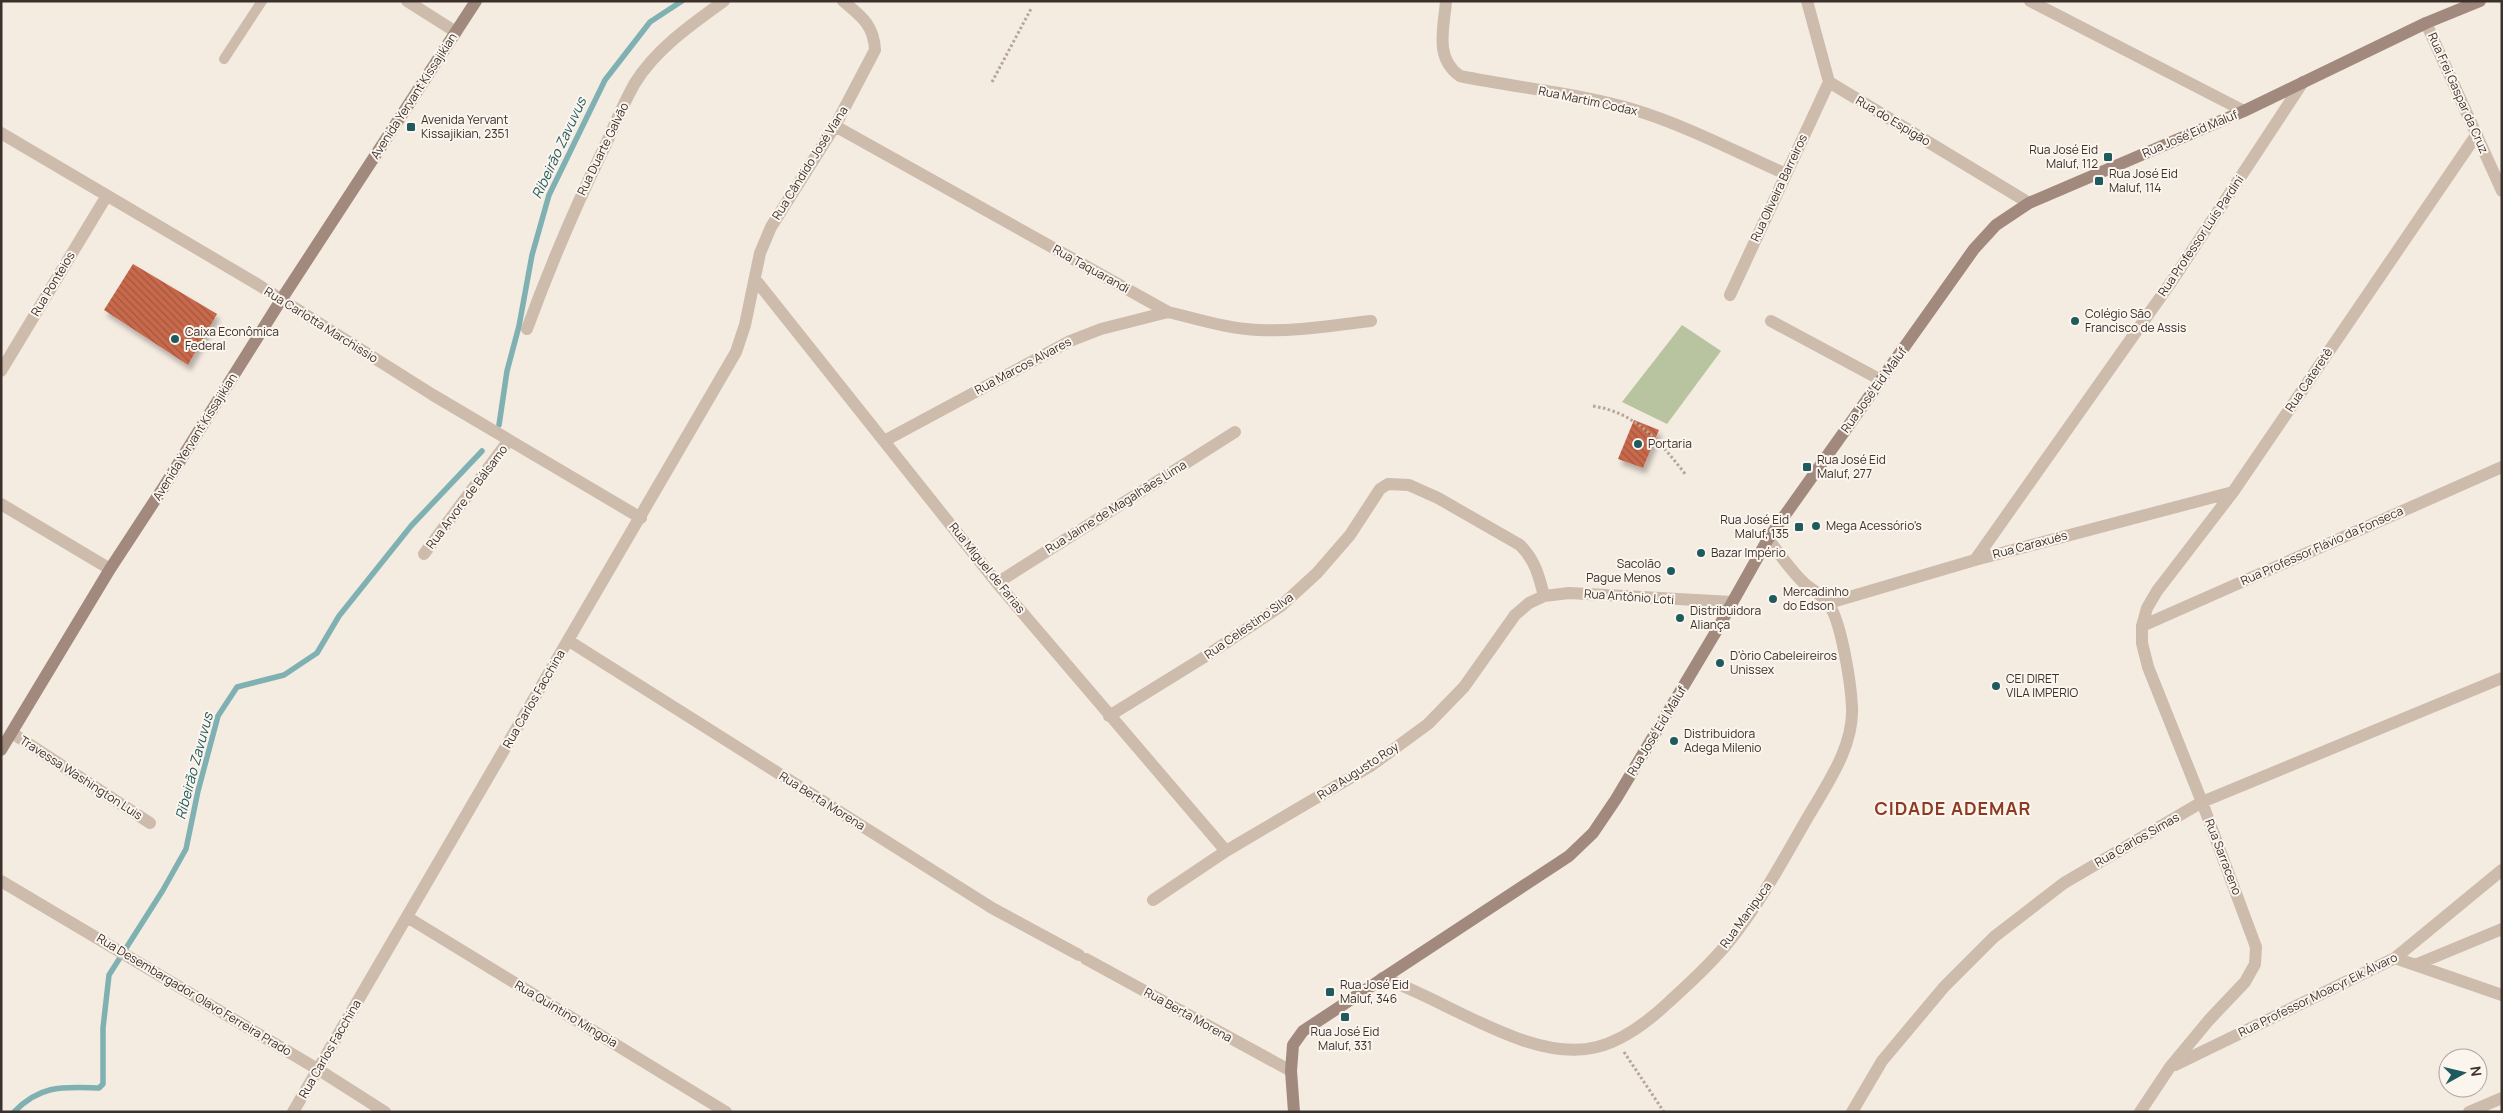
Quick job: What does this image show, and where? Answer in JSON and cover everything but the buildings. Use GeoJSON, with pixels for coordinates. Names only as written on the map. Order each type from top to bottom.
{"type":"FeatureCollection","features":[{"type":"Feature","properties":{"kind":"street"},"geometry":{"type":"LineString","coordinates":[[407,1],[456,32]]}},
{"type":"Feature","properties":{"kind":"street","name":"Avenida Yervant Kissajikian"},"geometry":{"type":"LineString","coordinates":[[1,750],[110,569],[281,300],[476,1]]}},
{"type":"Feature","properties":{"kind":"street","name":"Rua Duarte Galvão"},"geometry":{"type":"LineString","coordinates":[[527,329],[550,266],[572,214],[636,82],[660,52],[696,21],[724,1]]}},
{"type":"Feature","properties":{"kind":"street","name":"Rua Cândido José Viana"},"geometry":{"type":"LineString","coordinates":[[755,279],[760,253],[771,227],[835,126],[875,50],[875,38],[865,19],[843,1]]}},
{"type":"Feature","properties":{"kind":"street","name":"Rua Martim Codax"},"geometry":{"type":"LineString","coordinates":[[1446,1],[1442,54],[1446,64],[1460,76],[1573,96],[1635,110],[1700,135],[1786,174]]}},
{"type":"Feature","properties":{"kind":"street"},"geometry":{"type":"LineString","coordinates":[[1807,1],[1829,82]]}},
{"type":"Feature","properties":{"kind":"street"},"geometry":{"type":"LineString","coordinates":[[2030,1],[2244,111]]}},
{"type":"Feature","properties":{"kind":"street"},"geometry":{"type":"LineString","coordinates":[[2448,1],[2460,8]]}},
{"type":"Feature","properties":{"kind":"street","name":"Rua José Eid Maluf"},"geometry":{"type":"LineString","coordinates":[[1294,1112],[1291,1071],[1293,1045],[1303,1031],[1569,856],[1593,833],[1616,799],[1768,539],[1974,249],[1996,225],[2029,203],[2244,111],[2426,23],[2480,1]]}},
{"type":"Feature","properties":{"kind":"street","name":"Rua Frei Gaspar da Cruz"},"geometry":{"type":"LineString","coordinates":[[2426,23],[2502,191]]}},
{"type":"Feature","properties":{"kind":"street","name":"Rua Oliveira Barreiros"},"geometry":{"type":"LineString","coordinates":[[1730,294],[1829,82]]}},
{"type":"Feature","properties":{"kind":"street","name":"Rua do Espigão"},"geometry":{"type":"LineString","coordinates":[[1829,82],[2029,203]]}},
{"type":"Feature","properties":{"kind":"street","name":"Rua Professor Luís Pardini"},"geometry":{"type":"LineString","coordinates":[[1975,560],[2174,278],[2303,82]]}},
{"type":"Feature","properties":{"kind":"street","name":"Rua Taquarandi"},"geometry":{"type":"LineString","coordinates":[[835,126],[1168,312],[1223,326],[1258,330],[1291,330],[1371,321]]}},
{"type":"Feature","properties":{"kind":"street","name":"Rua Carlotta Marchissio"},"geometry":{"type":"LineString","coordinates":[[1,133],[641,518]]}},
{"type":"Feature","properties":{"kind":"street","name":"Rua Cateretê"},"geometry":{"type":"LineString","coordinates":[[2142,626],[2147,608],[2157,591],[2233,492],[2477,134]]}},
{"type":"Feature","properties":{"kind":"street","name":"Rua Ponteios"},"geometry":{"type":"LineString","coordinates":[[1,371],[106,197]]}},
{"type":"Feature","properties":{"kind":"street","name":"Rua Miguel de Farias"},"geometry":{"type":"LineString","coordinates":[[755,279],[886,440],[997,582],[1109,716],[1226,851]]}},
{"type":"Feature","properties":{"kind":"street","name":"Rua Carlos Facchina"},"geometry":{"type":"LineString","coordinates":[[293,1112],[641,518],[736,352],[745,325],[755,279]]}},
{"type":"Feature","properties":{"kind":"street","name":"Rua Marcos Alvares"},"geometry":{"type":"LineString","coordinates":[[886,440],[1070,340],[1100,329],[1168,312]]}},
{"type":"Feature","properties":{"kind":"street"},"geometry":{"type":"LineString","coordinates":[[1771,321],[1881,380]]}},
{"type":"Feature","properties":{"kind":"street","name":"Rua Jaime de Magalhães Lima"},"geometry":{"type":"LineString","coordinates":[[997,582],[1235,432]]}},
{"type":"Feature","properties":{"kind":"street","name":"Rua Arvore de Bálsamo"},"geometry":{"type":"LineString","coordinates":[[424,554],[509,440]]}},
{"type":"Feature","properties":{"kind":"street","name":"Rua Professor Flávio da Fonseca"},"geometry":{"type":"LineString","coordinates":[[2142,626],[2502,468]]}},
{"type":"Feature","properties":{"kind":"street","name":"Rua Celestino Silva"},"geometry":{"type":"LineString","coordinates":[[1109,716],[1206,656],[1281,606],[1317,574],[1350,535],[1380,489],[1388,484],[1409,485],[1438,498],[1520,545],[1530,556],[1538,571],[1544,596]]}},
{"type":"Feature","properties":{"kind":"street","name":"Rua Caraxués"},"geometry":{"type":"LineString","coordinates":[[1828,603],[1975,560],[2233,492]]}},
{"type":"Feature","properties":{"kind":"street"},"geometry":{"type":"LineString","coordinates":[[1,504],[110,569]]}},
{"type":"Feature","properties":{"kind":"street","name":"Rua Manipuca"},"geometry":{"type":"LineString","coordinates":[[1382,978],[1408,986],[1512,1037],[1551,1047],[1576,1049],[1597,1046],[1615,1039],[1650,1020],[1687,986],[1731,940],[1765,891],[1835,770],[1849,738],[1852,709],[1848,670],[1837,624],[1828,603],[1803,582],[1768,539]]}},
{"type":"Feature","properties":{"kind":"street","name":"Rua Antônio Loti"},"geometry":{"type":"LineString","coordinates":[[1529,602],[1544,596],[1569,593],[1732,602]]}},
{"type":"Feature","properties":{"kind":"street","name":"Rua Augusto Roy"},"geometry":{"type":"LineString","coordinates":[[1153,900],[1226,851],[1372,765],[1428,724],[1464,687],[1497,637],[1514,615],[1529,602]]}},
{"type":"Feature","properties":{"kind":"street","name":"Rua Sarraceno"},"geometry":{"type":"LineString","coordinates":[[2140,1112],[2170,1067],[2245,982],[2255,964],[2256,947],[2202,802],[2148,668],[2142,643],[2142,626]]}},
{"type":"Feature","properties":{"kind":"street","name":"Rua Berta Morena"},"geometry":{"type":"LineString","coordinates":[[569,641],[992,908],[1291,1071]]}},
{"type":"Feature","properties":{"kind":"street","name":"Rua Carlos Simas"},"geometry":{"type":"LineString","coordinates":[[1852,1112],[1882,1061],[1944,987],[1994,937],[2064,883],[2202,802],[2502,678]]}},
{"type":"Feature","properties":{"kind":"street","name":"Travessa Washington Luis"},"geometry":{"type":"LineString","coordinates":[[12,733],[150,823]]}},
{"type":"Feature","properties":{"kind":"street","name":"Rua Professor Moacyr Eik Álvaro"},"geometry":{"type":"LineString","coordinates":[[2170,1067],[2395,958],[2502,870]]}},
{"type":"Feature","properties":{"kind":"street","name":"Rua Desembargador Olavo Ferreira Prado"},"geometry":{"type":"LineString","coordinates":[[1,881],[133,958],[385,1112]]}},
{"type":"Feature","properties":{"kind":"street","name":"Rua Quintino Mingoia"},"geometry":{"type":"LineString","coordinates":[[407,917],[726,1112]]}},
{"type":"Feature","properties":{"kind":"street"},"geometry":{"type":"LineString","coordinates":[[2415,965],[2502,929]]}},
{"type":"Feature","properties":{"kind":"street"},"geometry":{"type":"LineString","coordinates":[[2395,958],[2502,995]]}},
{"type":"Feature","properties":{"kind":"street"},"geometry":{"type":"LineString","coordinates":[[2469,1112],[2481,1109],[2502,1098]]}},
{"type":"Feature","properties":{"kind":"lane"},"geometry":{"type":"LineString","coordinates":[[224,58],[262,1]]}},
{"type":"Feature","properties":{"kind":"path"},"geometry":{"type":"LineString","coordinates":[[992,82],[1032,7]]}},
{"type":"Feature","properties":{"kind":"path"},"geometry":{"type":"LineString","coordinates":[[1593,406],[1612,409],[1639,424],[1662,445],[1686,475]]}},
{"type":"Feature","properties":{"kind":"path"},"geometry":{"type":"LineString","coordinates":[[1615,1039],[1664,1112]]}},
{"type":"Feature","properties":{"kind":"green space"},"geometry":{"type":"Polygon","coordinates":[[[1682,325],[1721,351],[1667,424],[1622,402],[1682,325]]]}},
{"type":"Feature","properties":{"kind":"waterway","name":"Ribeirão Zavuvus"},"geometry":{"type":"LineString","coordinates":[[499,425],[507,371],[519,326],[532,255],[549,195],[605,80],[650,22],[682,1]]}},
{"type":"Feature","properties":{"kind":"waterway","name":"Ribeirão Zavuvus"},"geometry":{"type":"LineString","coordinates":[[14,1112],[34,1096],[44,1092],[75,1087],[99,1088],[103,1084],[103,1028],[109,975],[163,890],[186,849],[198,791],[218,716],[237,687],[284,675],[317,653],[339,616],[411,526],[482,451]]}},
{"type":"Feature","properties":{"kind":"place","name":"Avenida Yervant Kissajikian, 2351"},"geometry":{"type":"Point","coordinates":[411,127]}},
{"type":"Feature","properties":{"kind":"place","name":"Rua José Eid Maluf, 112"},"geometry":{"type":"Point","coordinates":[2108,157]}},
{"type":"Feature","properties":{"kind":"place","name":"Rua José Eid Maluf, 114"},"geometry":{"type":"Point","coordinates":[2099,181]}},
{"type":"Feature","properties":{"kind":"place","name":"Colégio São Francisco de Assis"},"geometry":{"type":"Point","coordinates":[2075,321]}},
{"type":"Feature","properties":{"kind":"place","name":"Caixa Econômica Federal"},"geometry":{"type":"Point","coordinates":[175,339]}},
{"type":"Feature","properties":{"kind":"place","name":"Portaria"},"geometry":{"type":"Point","coordinates":[1638,444]}},
{"type":"Feature","properties":{"kind":"place","name":"Rua José Eid Maluf, 277"},"geometry":{"type":"Point","coordinates":[1807,467]}},
{"type":"Feature","properties":{"kind":"place","name":"Mega Acessório's"},"geometry":{"type":"Point","coordinates":[1816,526]}},
{"type":"Feature","properties":{"kind":"place","name":"Rua José Eid Maluf, 135"},"geometry":{"type":"Point","coordinates":[1799,527]}},
{"type":"Feature","properties":{"kind":"place","name":"Bazar Império"},"geometry":{"type":"Point","coordinates":[1701,553]}},
{"type":"Feature","properties":{"kind":"place","name":"Sacolão Pague Menos"},"geometry":{"type":"Point","coordinates":[1671,571]}},
{"type":"Feature","properties":{"kind":"place","name":"Mercadinho do Edson"},"geometry":{"type":"Point","coordinates":[1773,599]}},
{"type":"Feature","properties":{"kind":"place","name":"Distribuidora Aliança"},"geometry":{"type":"Point","coordinates":[1680,618]}},
{"type":"Feature","properties":{"kind":"place","name":"D'òrio Cabeleireiros Unissex"},"geometry":{"type":"Point","coordinates":[1720,663]}},
{"type":"Feature","properties":{"kind":"place","name":"CEI DIRET VILA IMPERIO"},"geometry":{"type":"Point","coordinates":[1996,686]}},
{"type":"Feature","properties":{"kind":"place","name":"Distribuidora Adega Milenio"},"geometry":{"type":"Point","coordinates":[1674,741]}},
{"type":"Feature","properties":{"kind":"place","name":"Rua José Eid Maluf, 346"},"geometry":{"type":"Point","coordinates":[1330,992]}},
{"type":"Feature","properties":{"kind":"place","name":"Rua José Eid Maluf, 331"},"geometry":{"type":"Point","coordinates":[1345,1017]}},
{"type":"Feature","properties":{"kind":"district","name":"CIDADE ADEMAR"},"geometry":{"type":"Point","coordinates":[1953,809]}}]}
